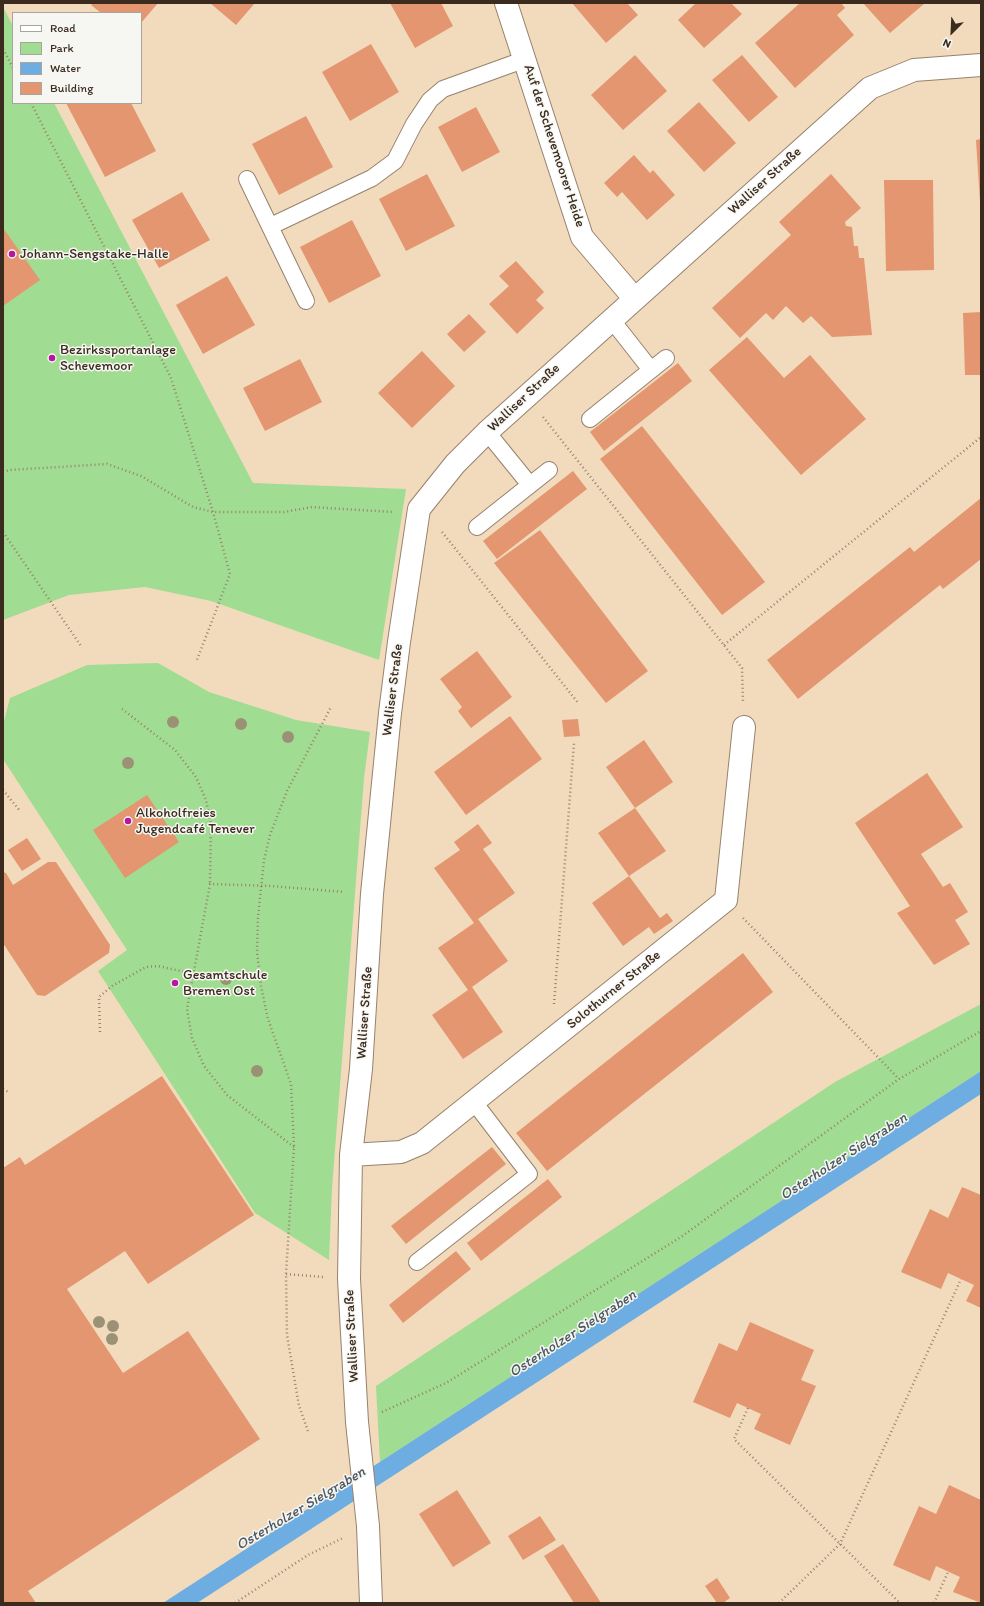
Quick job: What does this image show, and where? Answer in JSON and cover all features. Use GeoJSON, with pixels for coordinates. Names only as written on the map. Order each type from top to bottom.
{"type":"FeatureCollection","features":[{"type":"Feature","properties":{"kind":"street","name":"Auf der Schevemoorer Heide"},"geometry":{"type":"LineString","coordinates":[[506,3],[526,59],[582,237],[634,298]]}},
{"type":"Feature","properties":{"kind":"street","name":"Walliser Straße"},"geometry":{"type":"LineString","coordinates":[[371,1603],[367,1516],[357,1422],[349,1279],[351,1155],[361,1069],[372,894],[399,642],[419,509],[454,464],[486,432],[870,88],[914,70],[981,65]]}},
{"type":"Feature","properties":{"kind":"street"},"geometry":{"type":"LineString","coordinates":[[726,900],[744,727]]}},
{"type":"Feature","properties":{"kind":"street","name":"Solothurner Straße"},"geometry":{"type":"LineString","coordinates":[[351,1155],[401,1152],[422,1143],[726,900]]}},
{"type":"Feature","properties":{"kind":"lane"},"geometry":{"type":"LineString","coordinates":[[271,226],[372,178],[395,161],[414,124],[430,100],[443,89],[526,59]]}},
{"type":"Feature","properties":{"kind":"lane"},"geometry":{"type":"LineString","coordinates":[[247,179],[306,301]]}},
{"type":"Feature","properties":{"kind":"lane"},"geometry":{"type":"LineString","coordinates":[[611,319],[651,370]]}},
{"type":"Feature","properties":{"kind":"lane"},"geometry":{"type":"LineString","coordinates":[[590,418],[666,358]]}},
{"type":"Feature","properties":{"kind":"lane"},"geometry":{"type":"LineString","coordinates":[[486,432],[530,485]]}},
{"type":"Feature","properties":{"kind":"lane"},"geometry":{"type":"LineString","coordinates":[[477,527],[549,470]]}},
{"type":"Feature","properties":{"kind":"lane"},"geometry":{"type":"LineString","coordinates":[[417,1262],[529,1174],[474,1102]]}},
{"type":"Feature","properties":{"kind":"path"},"geometry":{"type":"LineString","coordinates":[[3,49],[12,66]]}},
{"type":"Feature","properties":{"kind":"path"},"geometry":{"type":"LineString","coordinates":[[32,104],[171,378],[213,512],[230,574],[197,660]]}},
{"type":"Feature","properties":{"kind":"path"},"geometry":{"type":"LineString","coordinates":[[526,396],[742,668],[744,727]]}},
{"type":"Feature","properties":{"kind":"path"},"geometry":{"type":"LineString","coordinates":[[724,645],[981,437]]}},
{"type":"Feature","properties":{"kind":"path"},"geometry":{"type":"LineString","coordinates":[[3,472],[9,470],[107,464],[141,476],[193,506],[213,512],[284,512],[312,507],[397,512],[419,509],[442,532],[579,704]]}},
{"type":"Feature","properties":{"kind":"path"},"geometry":{"type":"LineString","coordinates":[[3,532],[81,646]]}},
{"type":"Feature","properties":{"kind":"path"},"geometry":{"type":"LineString","coordinates":[[308,1432],[299,1406],[286,1335],[286,1274],[294,1147],[291,1084],[268,1018],[261,986],[257,952],[261,885],[270,834],[288,791],[331,707]]}},
{"type":"Feature","properties":{"kind":"path"},"geometry":{"type":"LineString","coordinates":[[122,709],[175,750],[196,777],[206,800],[211,824],[210,884],[187,1009],[192,1038],[204,1066],[227,1095],[294,1147]]}},
{"type":"Feature","properties":{"kind":"path"},"geometry":{"type":"LineString","coordinates":[[551,1040],[574,743]]}},
{"type":"Feature","properties":{"kind":"path"},"geometry":{"type":"LineString","coordinates":[[3,790],[20,811]]}},
{"type":"Feature","properties":{"kind":"path"},"geometry":{"type":"LineString","coordinates":[[210,884],[261,885],[372,894]]}},
{"type":"Feature","properties":{"kind":"path"},"geometry":{"type":"LineString","coordinates":[[726,900],[899,1079]]}},
{"type":"Feature","properties":{"kind":"path"},"geometry":{"type":"LineString","coordinates":[[100,1032],[99,997],[112,986],[146,967],[158,966],[194,974]]}},
{"type":"Feature","properties":{"kind":"path"},"geometry":{"type":"LineString","coordinates":[[357,1422],[390,1409],[446,1383],[681,1237],[899,1079],[981,1031]]}},
{"type":"Feature","properties":{"kind":"path"},"geometry":{"type":"LineString","coordinates":[[3,1089],[10,1093]]}},
{"type":"Feature","properties":{"kind":"path"},"geometry":{"type":"LineString","coordinates":[[286,1274],[349,1279]]}},
{"type":"Feature","properties":{"kind":"path"},"geometry":{"type":"LineString","coordinates":[[779,1603],[840,1544],[961,1279]]}},
{"type":"Feature","properties":{"kind":"path"},"geometry":{"type":"LineString","coordinates":[[748,1408],[734,1439],[900,1603]]}},
{"type":"Feature","properties":{"kind":"path"},"geometry":{"type":"LineString","coordinates":[[235,1603],[367,1516]]}},
{"type":"Feature","properties":{"kind":"path"},"geometry":{"type":"LineString","coordinates":[[934,1603],[948,1572]]}},
{"type":"Feature","properties":{"kind":"green space"},"geometry":{"type":"Polygon","coordinates":[[[3,7],[12,24],[12,104],[55,104],[253,483],[406,489],[379,660],[211,601],[145,587],[69,595],[3,620],[3,7]]]}},
{"type":"Feature","properties":{"kind":"green space"},"geometry":{"type":"Polygon","coordinates":[[[158,663],[209,692],[296,720],[370,732],[364,778],[332,1188],[329,1260],[255,1213],[98,971],[127,950],[3,759],[3,725],[10,698],[87,665],[158,663]]]}},
{"type":"Feature","properties":{"kind":"green space"},"geometry":{"type":"Polygon","coordinates":[[[981,1004],[981,1071],[380,1462],[376,1386],[835,1082],[981,1004]]]}},
{"type":"Feature","properties":{"kind":"water"},"geometry":{"type":"Polygon","coordinates":[[[981,1071],[981,1094],[197,1603],[163,1603],[981,1071]]]}},
{"type":"Feature","properties":{"kind":"building"},"geometry":{"type":"Polygon","coordinates":[[[93,3],[158,3],[142,22],[142,12],[100,12],[91,5],[93,3]]]}},
{"type":"Feature","properties":{"kind":"building"},"geometry":{"type":"Polygon","coordinates":[[[210,3],[255,3],[236,25],[210,3]]]}},
{"type":"Feature","properties":{"kind":"building"},"geometry":{"type":"Polygon","coordinates":[[[390,3],[441,3],[453,26],[415,48],[390,3]]]}},
{"type":"Feature","properties":{"kind":"building"},"geometry":{"type":"Polygon","coordinates":[[[572,3],[627,3],[638,15],[606,43],[572,3]]]}},
{"type":"Feature","properties":{"kind":"building"},"geometry":{"type":"Polygon","coordinates":[[[696,3],[731,3],[742,14],[704,48],[678,20],[696,3]]]}},
{"type":"Feature","properties":{"kind":"building"},"geometry":{"type":"Polygon","coordinates":[[[800,3],[841,3],[845,8],[837,15],[854,35],[795,88],[755,43],[800,3]]]}},
{"type":"Feature","properties":{"kind":"building"},"geometry":{"type":"Polygon","coordinates":[[[863,3],[925,3],[890,33],[863,3]]]}},
{"type":"Feature","properties":{"kind":"building"},"geometry":{"type":"Polygon","coordinates":[[[371,44],[399,92],[350,121],[322,72],[371,44]]]}},
{"type":"Feature","properties":{"kind":"building"},"geometry":{"type":"Polygon","coordinates":[[[635,55],[667,91],[623,130],[591,95],[635,55]]]}},
{"type":"Feature","properties":{"kind":"building"},"geometry":{"type":"Polygon","coordinates":[[[742,55],[778,97],[749,122],[712,80],[742,55]]]}},
{"type":"Feature","properties":{"kind":"building"},"geometry":{"type":"Polygon","coordinates":[[[699,102],[736,143],[704,172],[667,131],[699,102]]]}},
{"type":"Feature","properties":{"kind":"building"},"geometry":{"type":"Polygon","coordinates":[[[67,104],[132,104],[156,151],[105,177],[67,104]]]}},
{"type":"Feature","properties":{"kind":"building"},"geometry":{"type":"Polygon","coordinates":[[[476,107],[500,152],[462,172],[438,127],[476,107]]]}},
{"type":"Feature","properties":{"kind":"building"},"geometry":{"type":"Polygon","coordinates":[[[306,116],[333,167],[279,195],[252,144],[306,116]]]}},
{"type":"Feature","properties":{"kind":"building"},"geometry":{"type":"Polygon","coordinates":[[[981,139],[981,201],[980,201],[976,140],[981,139]]]}},
{"type":"Feature","properties":{"kind":"building"},"geometry":{"type":"Polygon","coordinates":[[[634,155],[650,173],[653,170],[675,195],[647,220],[622,192],[617,197],[604,183],[634,155]]]}},
{"type":"Feature","properties":{"kind":"building"},"geometry":{"type":"Polygon","coordinates":[[[427,174],[455,226],[406,251],[379,199],[427,174]]]}},
{"type":"Feature","properties":{"kind":"building"},"geometry":{"type":"Polygon","coordinates":[[[831,174],[861,208],[845,222],[846,226],[852,227],[854,246],[858,246],[859,258],[864,258],[872,335],[832,337],[811,316],[803,323],[786,306],[773,320],[766,313],[740,338],[712,308],[791,235],[779,222],[831,174]]]}},
{"type":"Feature","properties":{"kind":"building"},"geometry":{"type":"Polygon","coordinates":[[[884,180],[933,180],[934,270],[886,271],[884,180]]]}},
{"type":"Feature","properties":{"kind":"building"},"geometry":{"type":"Polygon","coordinates":[[[182,192],[210,240],[159,268],[132,220],[182,192]]]}},
{"type":"Feature","properties":{"kind":"building"},"geometry":{"type":"Polygon","coordinates":[[[352,220],[381,276],[329,303],[300,247],[352,220]]]}},
{"type":"Feature","properties":{"kind":"building","name":"Johann-Sengstake-Halle"},"geometry":{"type":"Polygon","coordinates":[[[3,228],[40,280],[3,306],[3,228]]]}},
{"type":"Feature","properties":{"kind":"building"},"geometry":{"type":"Polygon","coordinates":[[[516,261],[544,292],[536,300],[544,308],[517,334],[489,304],[509,286],[499,276],[516,261]]]}},
{"type":"Feature","properties":{"kind":"building"},"geometry":{"type":"Polygon","coordinates":[[[227,276],[255,325],[203,354],[176,305],[227,276]]]}},
{"type":"Feature","properties":{"kind":"building"},"geometry":{"type":"Polygon","coordinates":[[[981,312],[981,375],[965,375],[963,313],[981,312]]]}},
{"type":"Feature","properties":{"kind":"building"},"geometry":{"type":"Polygon","coordinates":[[[469,314],[486,332],[464,352],[447,334],[469,314]]]}},
{"type":"Feature","properties":{"kind":"building"},"geometry":{"type":"Polygon","coordinates":[[[747,337],[784,378],[810,355],[866,419],[801,475],[709,370],[747,337]]]}},
{"type":"Feature","properties":{"kind":"building"},"geometry":{"type":"Polygon","coordinates":[[[422,351],[455,386],[412,428],[378,393],[422,351]]]}},
{"type":"Feature","properties":{"kind":"building"},"geometry":{"type":"Polygon","coordinates":[[[300,359],[322,402],[265,431],[243,388],[300,359]]]}},
{"type":"Feature","properties":{"kind":"building"},"geometry":{"type":"Polygon","coordinates":[[[678,363],[692,381],[604,451],[590,432],[678,363]]]}},
{"type":"Feature","properties":{"kind":"building"},"geometry":{"type":"Polygon","coordinates":[[[642,426],[765,582],[722,615],[600,459],[642,426]]]}},
{"type":"Feature","properties":{"kind":"building"},"geometry":{"type":"Polygon","coordinates":[[[573,471],[587,489],[497,559],[483,541],[573,471]]]}},
{"type":"Feature","properties":{"kind":"building"},"geometry":{"type":"Polygon","coordinates":[[[981,498],[981,559],[943,589],[940,585],[798,699],[767,660],[910,547],[914,552],[981,498]]]}},
{"type":"Feature","properties":{"kind":"building"},"geometry":{"type":"Polygon","coordinates":[[[540,530],[648,671],[606,703],[494,563],[540,530]]]}},
{"type":"Feature","properties":{"kind":"building"},"geometry":{"type":"Polygon","coordinates":[[[477,651],[512,697],[471,728],[458,711],[462,707],[440,679],[477,651]]]}},
{"type":"Feature","properties":{"kind":"building"},"geometry":{"type":"Polygon","coordinates":[[[510,716],[542,759],[466,815],[434,772],[510,716]]]}},
{"type":"Feature","properties":{"kind":"building"},"geometry":{"type":"Polygon","coordinates":[[[578,719],[580,736],[564,737],[562,720],[578,719]]]}},
{"type":"Feature","properties":{"kind":"building"},"geometry":{"type":"Polygon","coordinates":[[[644,740],[673,782],[635,808],[606,767],[644,740]]]}},
{"type":"Feature","properties":{"kind":"building"},"geometry":{"type":"Polygon","coordinates":[[[927,773],[963,827],[921,854],[943,887],[950,883],[968,912],[955,920],[970,944],[934,965],[897,913],[910,906],[855,823],[927,773]]]}},
{"type":"Feature","properties":{"kind":"building"},"geometry":{"type":"Polygon","coordinates":[[[147,795],[179,842],[125,878],[93,830],[147,795]]]}},
{"type":"Feature","properties":{"kind":"building"},"geometry":{"type":"Polygon","coordinates":[[[635,808],[666,851],[629,876],[598,833],[635,808]]]}},
{"type":"Feature","properties":{"kind":"building"},"geometry":{"type":"Polygon","coordinates":[[[478,824],[492,843],[483,849],[515,893],[478,919],[508,961],[472,987],[503,1032],[463,1059],[432,1015],[468,990],[438,948],[474,923],[434,868],[460,850],[454,842],[478,824]]]}},
{"type":"Feature","properties":{"kind":"building"},"geometry":{"type":"Polygon","coordinates":[[[27,838],[41,859],[22,871],[8,850],[27,838]]]}},
{"type":"Feature","properties":{"kind":"building"},"geometry":{"type":"Polygon","coordinates":[[[48,862],[56,862],[110,945],[109,953],[45,996],[37,995],[3,943],[3,872],[6,873],[13,885],[48,862]]]}},
{"type":"Feature","properties":{"kind":"building"},"geometry":{"type":"Polygon","coordinates":[[[629,876],[660,918],[667,913],[673,921],[654,934],[649,927],[623,946],[592,903],[629,876]]]}},
{"type":"Feature","properties":{"kind":"building"},"geometry":{"type":"Polygon","coordinates":[[[743,953],[773,992],[547,1171],[516,1133],[743,953]]]}},
{"type":"Feature","properties":{"kind":"building"},"geometry":{"type":"Polygon","coordinates":[[[162,1076],[254,1215],[148,1284],[125,1251],[67,1289],[123,1373],[188,1331],[260,1439],[28,1591],[36,1603],[3,1603],[3,1168],[20,1157],[25,1165],[162,1076]]]}},
{"type":"Feature","properties":{"kind":"building"},"geometry":{"type":"Polygon","coordinates":[[[492,1147],[506,1164],[406,1244],[391,1226],[492,1147]]]}},
{"type":"Feature","properties":{"kind":"building"},"geometry":{"type":"Polygon","coordinates":[[[548,1179],[562,1197],[481,1261],[467,1243],[548,1179]]]}},
{"type":"Feature","properties":{"kind":"building"},"geometry":{"type":"Polygon","coordinates":[[[962,1187],[981,1195],[981,1308],[966,1301],[974,1285],[948,1273],[941,1289],[901,1272],[930,1209],[948,1218],[962,1187]]]}},
{"type":"Feature","properties":{"kind":"building"},"geometry":{"type":"Polygon","coordinates":[[[456,1251],[471,1269],[403,1323],[389,1305],[456,1251]]]}},
{"type":"Feature","properties":{"kind":"building"},"geometry":{"type":"Polygon","coordinates":[[[750,1322],[814,1350],[801,1380],[816,1386],[790,1445],[754,1429],[761,1414],[737,1403],[730,1418],[693,1402],[719,1343],[737,1351],[750,1322]]]}},
{"type":"Feature","properties":{"kind":"building"},"geometry":{"type":"Polygon","coordinates":[[[949,1485],[981,1500],[981,1603],[953,1592],[960,1577],[936,1566],[930,1581],[893,1565],[919,1506],[936,1514],[949,1485]]]}},
{"type":"Feature","properties":{"kind":"building"},"geometry":{"type":"Polygon","coordinates":[[[457,1490],[491,1543],[453,1567],[419,1514],[457,1490]]]}},
{"type":"Feature","properties":{"kind":"building"},"geometry":{"type":"Polygon","coordinates":[[[540,1516],[556,1540],[523,1560],[508,1536],[540,1516]]]}},
{"type":"Feature","properties":{"kind":"building"},"geometry":{"type":"Polygon","coordinates":[[[563,1544],[601,1603],[574,1603],[544,1556],[563,1544]]]}},
{"type":"Feature","properties":{"kind":"building"},"geometry":{"type":"Polygon","coordinates":[[[717,1578],[730,1598],[723,1603],[717,1603],[705,1586],[717,1578]]]}},
{"type":"Feature","properties":{"kind":"place","name":"Johann-Sengstake-Halle"},"geometry":{"type":"Point","coordinates":[12,254]}},
{"type":"Feature","properties":{"kind":"place","name":"Bezirkssportanlage Schevemoor"},"geometry":{"type":"Point","coordinates":[52,358]}},
{"type":"Feature","properties":{"kind":"place","name":"Alkoholfreies Jugendcafé Tenever"},"geometry":{"type":"Point","coordinates":[128,821]}},
{"type":"Feature","properties":{"kind":"place","name":"Gesamtschule Bremen Ost"},"geometry":{"type":"Point","coordinates":[175,983]}},
{"type":"Feature","properties":{"kind":"water label","name":"Osterholzer Sielgraben"},"geometry":{"type":"Point","coordinates":[844,1157]}},
{"type":"Feature","properties":{"kind":"water label","name":"Osterholzer Sielgraben"},"geometry":{"type":"Point","coordinates":[573,1334]}},
{"type":"Feature","properties":{"kind":"water label","name":"Osterholzer Sielgraben"},"geometry":{"type":"Point","coordinates":[301,1509]}}]}
